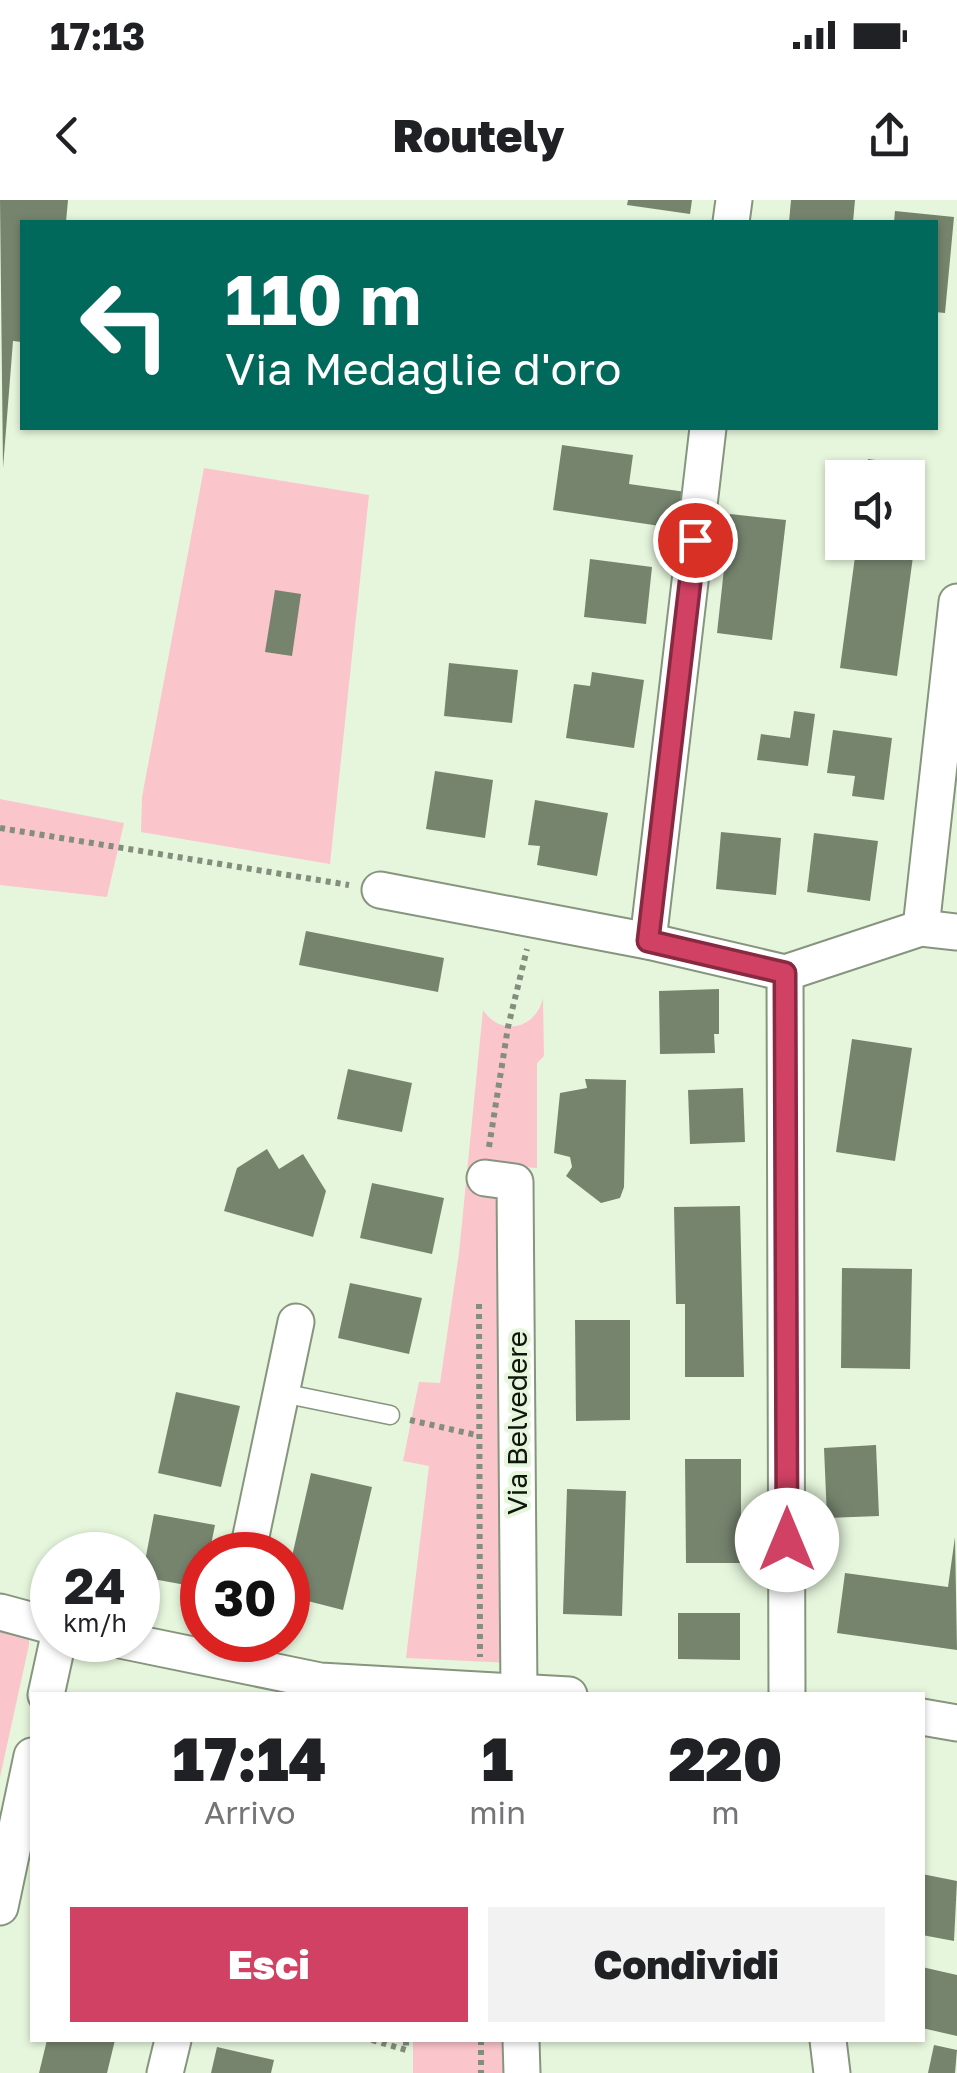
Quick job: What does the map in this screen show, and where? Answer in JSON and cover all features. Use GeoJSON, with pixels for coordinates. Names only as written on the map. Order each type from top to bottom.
{"type":"FeatureCollection","features":[{"type":"Feature","properties":{"kind":"street"},"geometry":{"type":"LineString","coordinates":[[648,941],[708,430]]}},
{"type":"Feature","properties":{"kind":"street"},"geometry":{"type":"LineString","coordinates":[[921,928],[957,602]]}},
{"type":"Feature","properties":{"kind":"street"},"geometry":{"type":"LineString","coordinates":[[380,890],[648,941],[785,973],[921,928],[957,932]]}},
{"type":"Feature","properties":{"kind":"street"},"geometry":{"type":"LineString","coordinates":[[785,973],[787,1692]]}},
{"type":"Feature","properties":{"kind":"street","name":"Via Belvedere"},"geometry":{"type":"LineString","coordinates":[[485,1178],[515,1182],[518,1692]]}},
{"type":"Feature","properties":{"kind":"street"},"geometry":{"type":"LineString","coordinates":[[252,1532],[296,1322]]}},
{"type":"Feature","properties":{"kind":"street"},"geometry":{"type":"LineString","coordinates":[[0,1612],[30,1620]]}},
{"type":"Feature","properties":{"kind":"street"},"geometry":{"type":"LineString","coordinates":[[47,1692],[53,1662]]}},
{"type":"Feature","properties":{"kind":"street"},"geometry":{"type":"LineString","coordinates":[[264,1662],[320,1680],[503,1692]]}},
{"type":"Feature","properties":{"kind":"street"},"geometry":{"type":"LineString","coordinates":[[925,1718],[957,1723]]}},
{"type":"Feature","properties":{"kind":"street"},"geometry":{"type":"LineString","coordinates":[[0,1907],[30,1765]]}},
{"type":"Feature","properties":{"kind":"street"},"geometry":{"type":"LineString","coordinates":[[166,2073],[173,2042]]}},
{"type":"Feature","properties":{"kind":"street"},"geometry":{"type":"LineString","coordinates":[[521,2042],[522,2073]]}},
{"type":"Feature","properties":{"kind":"street"},"geometry":{"type":"LineString","coordinates":[[828,2042],[832,2073]]}},
{"type":"Feature","properties":{"kind":"lane"},"geometry":{"type":"LineString","coordinates":[[282,1393],[390,1415]]}},
{"type":"Feature","properties":{"kind":"path"},"geometry":{"type":"LineString","coordinates":[[0,828],[380,890]]}},
{"type":"Feature","properties":{"kind":"path"},"geometry":{"type":"LineString","coordinates":[[390,1415],[476,1435]]}},
{"type":"Feature","properties":{"kind":"path"},"geometry":{"type":"LineString","coordinates":[[379,2042],[406,2050],[406,2042]]}},
{"type":"Feature","properties":{"kind":"path"},"geometry":{"type":"LineString","coordinates":[[481,2042],[482,2073]]}},
{"type":"Feature","properties":{"kind":"shaded area"},"geometry":{"type":"Polygon","coordinates":[[[204,468],[369,495],[330,864],[141,832],[142,797],[204,468]]]}},
{"type":"Feature","properties":{"kind":"shaded area"},"geometry":{"type":"Polygon","coordinates":[[[0,799],[124,823],[107,897],[0,885],[0,799]]]}},
{"type":"Feature","properties":{"kind":"shaded area"},"geometry":{"type":"Polygon","coordinates":[[[543,998],[544,1056],[537,1063],[537,1168],[509,1166],[511,1663],[406,1658],[429,1466],[403,1461],[419,1382],[440,1383],[459,1253],[483,1010],[499,1024],[517,1026],[533,1017],[543,998]]]}},
{"type":"Feature","properties":{"kind":"shaded area"},"geometry":{"type":"Polygon","coordinates":[[[0,1620],[29,1634],[29,1645],[0,1777],[0,1620]]]}},
{"type":"Feature","properties":{"kind":"shaded area"},"geometry":{"type":"Polygon","coordinates":[[[413,2042],[514,2042],[514,2073],[413,2073],[413,2042]]]}},
{"type":"Feature","properties":{"kind":"building"},"geometry":{"type":"Polygon","coordinates":[[[0,200],[68,200],[66,220],[20,220],[20,342],[13,341],[3,468],[0,200]]]}},
{"type":"Feature","properties":{"kind":"building"},"geometry":{"type":"Polygon","coordinates":[[[628,200],[692,200],[690,214],[627,205],[628,200]]]}},
{"type":"Feature","properties":{"kind":"building"},"geometry":{"type":"Polygon","coordinates":[[[791,200],[855,200],[853,220],[789,220],[791,200]]]}},
{"type":"Feature","properties":{"kind":"building"},"geometry":{"type":"Polygon","coordinates":[[[895,211],[954,217],[945,313],[938,312],[938,220],[894,220],[895,211]]]}},
{"type":"Feature","properties":{"kind":"building"},"geometry":{"type":"Polygon","coordinates":[[[562,445],[633,455],[629,484],[686,492],[680,529],[553,510],[562,445]]]}},
{"type":"Feature","properties":{"kind":"building"},"geometry":{"type":"Polygon","coordinates":[[[730,514],[786,520],[772,640],[717,633],[730,514]]]}},
{"type":"Feature","properties":{"kind":"building"},"geometry":{"type":"Polygon","coordinates":[[[590,559],[652,567],[646,624],[584,617],[590,559]]]}},
{"type":"Feature","properties":{"kind":"building"},"geometry":{"type":"Polygon","coordinates":[[[855,560],[913,560],[897,676],[840,668],[855,560]]]}},
{"type":"Feature","properties":{"kind":"building"},"geometry":{"type":"Polygon","coordinates":[[[275,590],[301,594],[292,656],[265,652],[275,590]]]}},
{"type":"Feature","properties":{"kind":"building"},"geometry":{"type":"Polygon","coordinates":[[[449,663],[518,670],[512,723],[444,716],[449,663]]]}},
{"type":"Feature","properties":{"kind":"building"},"geometry":{"type":"Polygon","coordinates":[[[592,672],[644,680],[634,748],[566,738],[574,684],[590,686],[592,672]]]}},
{"type":"Feature","properties":{"kind":"building"},"geometry":{"type":"Polygon","coordinates":[[[794,711],[815,714],[808,766],[757,760],[761,734],[790,738],[794,711]]]}},
{"type":"Feature","properties":{"kind":"building"},"geometry":{"type":"Polygon","coordinates":[[[833,730],[892,738],[884,800],[852,796],[855,776],[827,773],[833,730]]]}},
{"type":"Feature","properties":{"kind":"building"},"geometry":{"type":"Polygon","coordinates":[[[435,771],[493,780],[485,838],[426,829],[435,771]]]}},
{"type":"Feature","properties":{"kind":"building"},"geometry":{"type":"Polygon","coordinates":[[[535,800],[608,813],[597,876],[537,865],[540,846],[528,845],[535,800]]]}},
{"type":"Feature","properties":{"kind":"building"},"geometry":{"type":"Polygon","coordinates":[[[721,832],[781,838],[776,895],[716,889],[721,832]]]}},
{"type":"Feature","properties":{"kind":"building"},"geometry":{"type":"Polygon","coordinates":[[[814,833],[878,841],[870,901],[807,892],[814,833]]]}},
{"type":"Feature","properties":{"kind":"building"},"geometry":{"type":"Polygon","coordinates":[[[306,931],[444,958],[438,992],[299,965],[306,931]]]}},
{"type":"Feature","properties":{"kind":"building"},"geometry":{"type":"Polygon","coordinates":[[[719,989],[715,1053],[660,1054],[659,991],[719,989]]]}},
{"type":"Feature","properties":{"kind":"building"},"geometry":{"type":"Polygon","coordinates":[[[852,1039],[912,1048],[895,1161],[836,1152],[852,1039]]]}},
{"type":"Feature","properties":{"kind":"building"},"geometry":{"type":"Polygon","coordinates":[[[348,1069],[412,1083],[402,1132],[337,1119],[348,1069]]]}},
{"type":"Feature","properties":{"kind":"building"},"geometry":{"type":"Polygon","coordinates":[[[585,1079],[626,1080],[624,1187],[620,1198],[601,1203],[566,1176],[572,1167],[570,1157],[554,1153],[560,1093],[587,1088],[585,1079]]]}},
{"type":"Feature","properties":{"kind":"building"},"geometry":{"type":"Polygon","coordinates":[[[743,1088],[745,1142],[690,1144],[688,1090],[743,1088]]]}},
{"type":"Feature","properties":{"kind":"building"},"geometry":{"type":"Polygon","coordinates":[[[267,1149],[279,1169],[303,1154],[326,1191],[313,1237],[224,1211],[237,1168],[267,1149]]]}},
{"type":"Feature","properties":{"kind":"building"},"geometry":{"type":"Polygon","coordinates":[[[372,1183],[444,1198],[432,1254],[360,1238],[372,1183]]]}},
{"type":"Feature","properties":{"kind":"building"},"geometry":{"type":"Polygon","coordinates":[[[740,1206],[744,1377],[685,1377],[685,1304],[676,1304],[674,1207],[740,1206]]]}},
{"type":"Feature","properties":{"kind":"building"},"geometry":{"type":"Polygon","coordinates":[[[842,1268],[912,1269],[910,1369],[841,1368],[842,1268]]]}},
{"type":"Feature","properties":{"kind":"building"},"geometry":{"type":"Polygon","coordinates":[[[350,1283],[422,1298],[409,1354],[338,1338],[350,1283]]]}},
{"type":"Feature","properties":{"kind":"building"},"geometry":{"type":"Polygon","coordinates":[[[575,1320],[630,1320],[630,1420],[576,1421],[575,1320]]]}},
{"type":"Feature","properties":{"kind":"building"},"geometry":{"type":"Polygon","coordinates":[[[176,1392],[240,1406],[221,1487],[158,1473],[176,1392]]]}},
{"type":"Feature","properties":{"kind":"building"},"geometry":{"type":"Polygon","coordinates":[[[876,1445],[879,1516],[827,1518],[824,1448],[876,1445]]]}},
{"type":"Feature","properties":{"kind":"building"},"geometry":{"type":"Polygon","coordinates":[[[685,1459],[741,1459],[741,1563],[686,1563],[685,1459]]]}},
{"type":"Feature","properties":{"kind":"building"},"geometry":{"type":"Polygon","coordinates":[[[311,1473],[372,1487],[343,1610],[310,1602],[310,1532],[298,1532],[311,1473]]]}},
{"type":"Feature","properties":{"kind":"building"},"geometry":{"type":"Polygon","coordinates":[[[567,1489],[626,1491],[622,1616],[563,1614],[567,1489]]]}},
{"type":"Feature","properties":{"kind":"building"},"geometry":{"type":"Polygon","coordinates":[[[154,1514],[215,1525],[214,1532],[180,1532],[180,1584],[160,1580],[160,1532],[151,1532],[154,1514]]]}},
{"type":"Feature","properties":{"kind":"building"},"geometry":{"type":"Polygon","coordinates":[[[955,1537],[957,1650],[837,1633],[845,1573],[948,1587],[955,1537]]]}},
{"type":"Feature","properties":{"kind":"building"},"geometry":{"type":"Polygon","coordinates":[[[678,1613],[740,1613],[740,1660],[678,1659],[678,1613]]]}},
{"type":"Feature","properties":{"kind":"building"},"geometry":{"type":"Polygon","coordinates":[[[925,1875],[957,1881],[954,1941],[925,1936],[925,1875]]]}},
{"type":"Feature","properties":{"kind":"building"},"geometry":{"type":"Polygon","coordinates":[[[925,1968],[957,1975],[957,2036],[925,2029],[925,1968]]]}},
{"type":"Feature","properties":{"kind":"building"},"geometry":{"type":"Polygon","coordinates":[[[47,2042],[115,2042],[107,2073],[39,2073],[47,2042]]]}},
{"type":"Feature","properties":{"kind":"building"},"geometry":{"type":"Polygon","coordinates":[[[934,2045],[957,2050],[955,2073],[928,2073],[934,2045]]]}},
{"type":"Feature","properties":{"kind":"building"},"geometry":{"type":"Polygon","coordinates":[[[217,2047],[274,2060],[271,2073],[211,2073],[217,2047]]]}},
{"type":"Feature","properties":{"kind":"route"},"geometry":{"type":"LineString","coordinates":[[695,540],[648,941],[785,973],[787,1540]]}}]}
